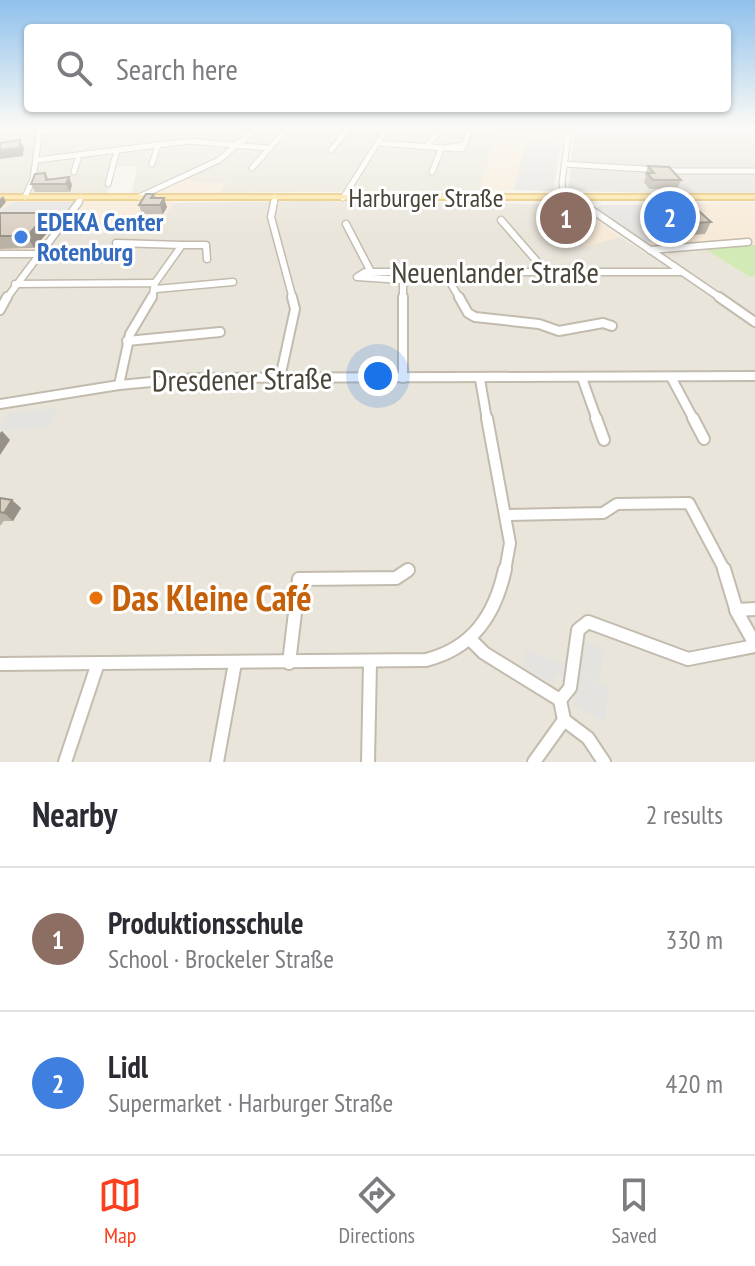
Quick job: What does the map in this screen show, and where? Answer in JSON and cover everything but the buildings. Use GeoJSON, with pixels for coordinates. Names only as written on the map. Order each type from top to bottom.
{"type":"FeatureCollection","features":[{"type":"Feature","properties":{"kind":"main road","name":"Harburger Straße"},"geometry":{"type":"LineString","coordinates":[[0,197],[755,197]]}},
{"type":"Feature","properties":{"kind":"street"},"geometry":{"type":"LineString","coordinates":[[25,197],[36,164]]}},
{"type":"Feature","properties":{"kind":"street"},"geometry":{"type":"LineString","coordinates":[[74,172],[76,164]]}},
{"type":"Feature","properties":{"kind":"street"},"geometry":{"type":"LineString","coordinates":[[108,184],[113,164]]}},
{"type":"Feature","properties":{"kind":"street"},"geometry":{"type":"LineString","coordinates":[[139,197],[211,164]]}},
{"type":"Feature","properties":{"kind":"street"},"geometry":{"type":"LineString","coordinates":[[252,168],[256,164]]}},
{"type":"Feature","properties":{"kind":"street"},"geometry":{"type":"LineString","coordinates":[[343,198],[365,164]]}},
{"type":"Feature","properties":{"kind":"street"},"geometry":{"type":"LineString","coordinates":[[432,172],[436,164]]}},
{"type":"Feature","properties":{"kind":"street"},"geometry":{"type":"LineString","coordinates":[[755,171],[676,171],[564,164],[561,191],[755,322]]}},
{"type":"Feature","properties":{"kind":"street"},"geometry":{"type":"LineString","coordinates":[[0,310],[15,284],[77,207],[81,197]]}},
{"type":"Feature","properties":{"kind":"street"},"geometry":{"type":"LineString","coordinates":[[77,207],[92,197]]}},
{"type":"Feature","properties":{"kind":"street"},"geometry":{"type":"LineString","coordinates":[[275,197],[271,217],[295,309],[280,378]]}},
{"type":"Feature","properties":{"kind":"street"},"geometry":{"type":"LineString","coordinates":[[501,220],[547,273]]}},
{"type":"Feature","properties":{"kind":"street"},"geometry":{"type":"LineString","coordinates":[[346,224],[371,272]]}},
{"type":"Feature","properties":{"kind":"street"},"geometry":{"type":"LineString","coordinates":[[650,250],[748,242]]}},
{"type":"Feature","properties":{"kind":"street"},"geometry":{"type":"LineString","coordinates":[[116,243],[206,245],[207,259]]}},
{"type":"Feature","properties":{"kind":"street"},"geometry":{"type":"LineString","coordinates":[[119,385],[127,341],[155,286],[182,245]]}},
{"type":"Feature","properties":{"kind":"street"},"geometry":{"type":"LineString","coordinates":[[0,254],[40,254]]}},
{"type":"Feature","properties":{"kind":"street","name":"Neuenlander Straße"},"geometry":{"type":"LineString","coordinates":[[402,276],[371,272],[357,277],[402,276],[444,272],[681,272]]}},
{"type":"Feature","properties":{"kind":"street"},"geometry":{"type":"LineString","coordinates":[[444,272],[468,313],[475,317],[497,322],[539,324],[559,331],[603,323],[612,326]]}},
{"type":"Feature","properties":{"kind":"street"},"geometry":{"type":"LineString","coordinates":[[402,276],[403,378]]}},
{"type":"Feature","properties":{"kind":"street"},"geometry":{"type":"LineString","coordinates":[[15,284],[155,286],[233,282]]}},
{"type":"Feature","properties":{"kind":"street"},"geometry":{"type":"LineString","coordinates":[[127,341],[220,332]]}},
{"type":"Feature","properties":{"kind":"street","name":"Dresdener Straße"},"geometry":{"type":"LineString","coordinates":[[0,404],[119,385],[195,378],[755,376]]}},
{"type":"Feature","properties":{"kind":"street"},"geometry":{"type":"LineString","coordinates":[[671,377],[704,439]]}},
{"type":"Feature","properties":{"kind":"street"},"geometry":{"type":"LineString","coordinates":[[582,378],[604,440]]}},
{"type":"Feature","properties":{"kind":"street"},"geometry":{"type":"LineString","coordinates":[[0,664],[370,663],[426,660],[448,654],[471,640],[487,620],[502,585],[510,543],[480,379]]}},
{"type":"Feature","properties":{"kind":"street"},"geometry":{"type":"LineString","coordinates":[[505,515],[603,513],[617,504],[689,503],[728,578],[736,610],[755,645],[688,659],[588,622],[578,630],[570,688],[560,700]]}},
{"type":"Feature","properties":{"kind":"street"},"geometry":{"type":"LineString","coordinates":[[289,663],[299,579],[396,578],[408,570]]}},
{"type":"Feature","properties":{"kind":"street"},"geometry":{"type":"LineString","coordinates":[[736,610],[755,609]]}},
{"type":"Feature","properties":{"kind":"street"},"geometry":{"type":"LineString","coordinates":[[471,640],[477,648],[560,700],[564,720],[588,738],[604,762]]}},
{"type":"Feature","properties":{"kind":"street"},"geometry":{"type":"LineString","coordinates":[[65,762],[98,663]]}},
{"type":"Feature","properties":{"kind":"street"},"geometry":{"type":"LineString","coordinates":[[217,762],[235,663]]}},
{"type":"Feature","properties":{"kind":"street"},"geometry":{"type":"LineString","coordinates":[[368,762],[370,663]]}},
{"type":"Feature","properties":{"kind":"street"},"geometry":{"type":"LineString","coordinates":[[534,762],[564,720]]}},
{"type":"Feature","properties":{"kind":"shaded area"},"geometry":{"type":"Polygon","coordinates":[[[0,164],[487,164],[480,190],[220,193],[224,183],[199,183],[184,178],[149,194],[132,193],[137,166],[116,167],[107,193],[0,193],[0,164]]]}},
{"type":"Feature","properties":{"kind":"shaded area"},"geometry":{"type":"Polygon","coordinates":[[[487,164],[558,164],[553,191],[480,190],[487,164]]]}},
{"type":"Feature","properties":{"kind":"shaded area"},"geometry":{"type":"Polygon","coordinates":[[[520,164],[558,164],[553,191],[514,190],[520,164]]]}},
{"type":"Feature","properties":{"kind":"shaded area"},"geometry":{"type":"Polygon","coordinates":[[[571,164],[755,164],[755,195],[568,191],[571,164]]]}},
{"type":"Feature","properties":{"kind":"shaded area"},"geometry":{"type":"Polygon","coordinates":[[[184,178],[199,183],[225,183],[220,193],[149,194],[184,178]]]}},
{"type":"Feature","properties":{"kind":"shaded area"},"geometry":{"type":"Polygon","coordinates":[[[0,201],[174,201],[161,223],[128,223],[112,233],[58,232],[40,254],[0,254],[0,201]]]}},
{"type":"Feature","properties":{"kind":"shaded area"},"geometry":{"type":"Polygon","coordinates":[[[14,202],[77,202],[59,225],[4,223],[0,211],[14,202]]]}},
{"type":"Feature","properties":{"kind":"shaded area"},"geometry":{"type":"Polygon","coordinates":[[[755,202],[755,245],[659,251],[597,208],[600,205],[755,202]]]}},
{"type":"Feature","properties":{"kind":"shaded area"},"geometry":{"type":"Polygon","coordinates":[[[173,203],[539,204],[584,246],[621,237],[647,254],[703,248],[750,277],[755,276],[755,762],[0,762],[0,256],[59,232],[112,233],[127,223],[161,223],[173,203]]]}},
{"type":"Feature","properties":{"kind":"shaded area"},"geometry":{"type":"Polygon","coordinates":[[[539,204],[575,204],[621,237],[584,247],[539,204]]]}},
{"type":"Feature","properties":{"kind":"shaded area"},"geometry":{"type":"Polygon","coordinates":[[[600,205],[642,205],[674,242],[645,242],[597,208],[600,205]]]}},
{"type":"Feature","properties":{"kind":"shaded area"},"geometry":{"type":"Polygon","coordinates":[[[59,408],[49,429],[0,430],[8,413],[59,408]]]}},
{"type":"Feature","properties":{"kind":"shaded area"},"geometry":{"type":"Polygon","coordinates":[[[582,640],[604,649],[600,681],[578,671],[582,640]]]}},
{"type":"Feature","properties":{"kind":"shaded area"},"geometry":{"type":"Polygon","coordinates":[[[526,649],[568,667],[566,678],[556,674],[555,684],[523,668],[526,649]]]}},
{"type":"Feature","properties":{"kind":"shaded area"},"geometry":{"type":"Polygon","coordinates":[[[577,673],[609,687],[605,722],[573,706],[577,673]]]}},
{"type":"Feature","properties":{"kind":"green space"},"geometry":{"type":"Polygon","coordinates":[[[755,245],[755,276],[750,277],[703,248],[755,245]]]}},
{"type":"Feature","properties":{"kind":"place","name":"Lidl"},"geometry":{"type":"Point","coordinates":[670,217]}},
{"type":"Feature","properties":{"kind":"place","name":"Produktionsschule"},"geometry":{"type":"Point","coordinates":[566,218]}},
{"type":"Feature","properties":{"kind":"place","name":"EDEKA Center Rotenburg"},"geometry":{"type":"Point","coordinates":[21,237]}},
{"type":"Feature","properties":{"kind":"place","name":"Das Kleine Café"},"geometry":{"type":"Point","coordinates":[96,598]}}]}
